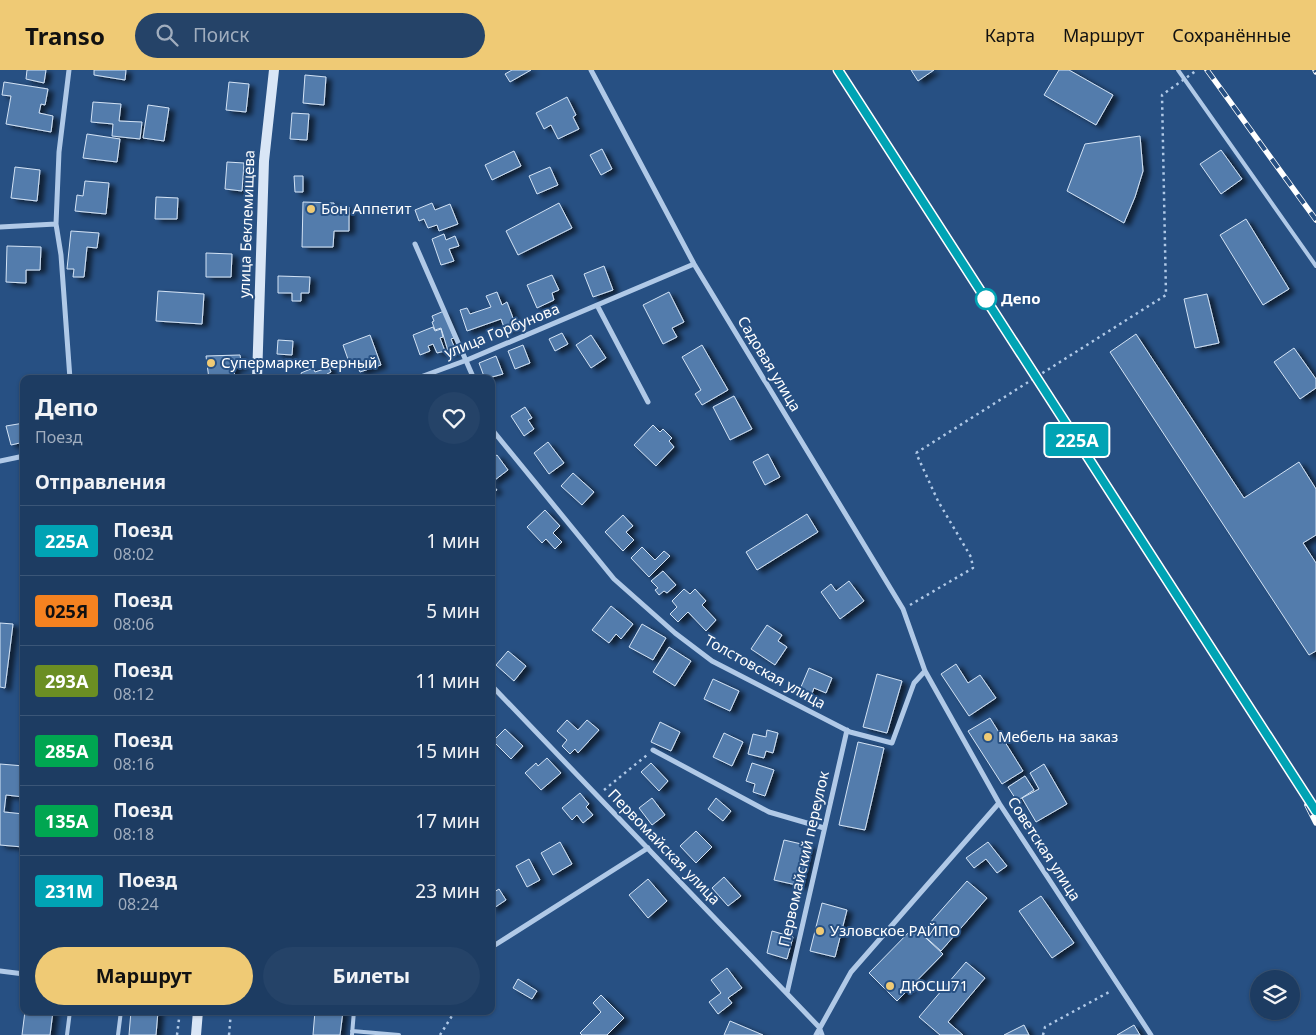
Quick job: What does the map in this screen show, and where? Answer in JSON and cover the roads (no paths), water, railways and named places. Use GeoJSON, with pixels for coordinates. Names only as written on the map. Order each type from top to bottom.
{"type":"FeatureCollection","features":[{"type":"Feature","properties":{"kind":"main road","name":"улица Беклемищева"},"geometry":{"type":"LineString","coordinates":[[257,375],[264,161],[274,70]]}},
{"type":"Feature","properties":{"kind":"main road"},"geometry":{"type":"LineString","coordinates":[[196,1035],[198,1015]]}},
{"type":"Feature","properties":{"kind":"street"},"geometry":{"type":"LineString","coordinates":[[69,70],[59,152],[56,224],[61,256],[70,375]]}},
{"type":"Feature","properties":{"kind":"street","name":"Садовая улица"},"geometry":{"type":"LineString","coordinates":[[591,70],[694,264],[902,609],[926,671]]}},
{"type":"Feature","properties":{"kind":"street"},"geometry":{"type":"LineString","coordinates":[[0,227],[56,224]]}},
{"type":"Feature","properties":{"kind":"street"},"geometry":{"type":"LineString","coordinates":[[415,244],[473,375]]}},
{"type":"Feature","properties":{"kind":"street","name":"улица Горбунова"},"geometry":{"type":"LineString","coordinates":[[426,375],[467,360],[694,264]]}},
{"type":"Feature","properties":{"kind":"street"},"geometry":{"type":"LineString","coordinates":[[597,306],[648,402]]}},
{"type":"Feature","properties":{"kind":"street","name":"Толстовская улица"},"geometry":{"type":"LineString","coordinates":[[495,433],[614,578],[675,633],[712,661],[847,730],[892,743],[914,683],[926,671]]}},
{"type":"Feature","properties":{"kind":"street"},"geometry":{"type":"LineString","coordinates":[[0,461],[20,457]]}},
{"type":"Feature","properties":{"kind":"street","name":"Советская улица"},"geometry":{"type":"LineString","coordinates":[[926,671],[999,802],[1151,1035]]}},
{"type":"Feature","properties":{"kind":"street","name":"Первомайская улица"},"geometry":{"type":"LineString","coordinates":[[495,690],[819,1027]]}},
{"type":"Feature","properties":{"kind":"street","name":"Первомайский переулок"},"geometry":{"type":"LineString","coordinates":[[787,993],[847,730]]}},
{"type":"Feature","properties":{"kind":"street"},"geometry":{"type":"LineString","coordinates":[[653,750],[769,812],[824,828]]}},
{"type":"Feature","properties":{"kind":"street"},"geometry":{"type":"LineString","coordinates":[[816,1035],[851,972],[999,802]]}},
{"type":"Feature","properties":{"kind":"street"},"geometry":{"type":"LineString","coordinates":[[495,945],[648,848]]}},
{"type":"Feature","properties":{"kind":"street"},"geometry":{"type":"LineString","coordinates":[[0,971],[20,974]]}},
{"type":"Feature","properties":{"kind":"street"},"geometry":{"type":"LineString","coordinates":[[819,1027],[822,1035]]}},
{"type":"Feature","properties":{"kind":"lane"},"geometry":{"type":"LineString","coordinates":[[1178,70],[1316,266]]}},
{"type":"Feature","properties":{"kind":"lane"},"geometry":{"type":"LineString","coordinates":[[67,1035],[70,1015]]}},
{"type":"Feature","properties":{"kind":"lane"},"geometry":{"type":"LineString","coordinates":[[118,1035],[120,1015]]}},
{"type":"Feature","properties":{"kind":"lane"},"geometry":{"type":"LineString","coordinates":[[354,1015],[352,1033],[399,1035]]}},
{"type":"Feature","properties":{"kind":"railway"},"geometry":{"type":"LineString","coordinates":[[838,70],[1316,811]]}},
{"type":"Feature","properties":{"kind":"railway"},"geometry":{"type":"LineString","coordinates":[[1207,70],[1316,220]]}},
{"type":"Feature","properties":{"kind":"railway"},"geometry":{"type":"LineString","coordinates":[[1307,805],[1316,823]]}},
{"type":"Feature","properties":{"kind":"train","name":"225А"},"geometry":{"type":"LineString","coordinates":[[838,70],[1316,811]]}},
{"type":"Feature","properties":{"kind":"place","name":"Бон Аппетит"},"geometry":{"type":"Point","coordinates":[311,209]}},
{"type":"Feature","properties":{"kind":"place","name":"Депо"},"geometry":{"type":"Point","coordinates":[986,299]}},
{"type":"Feature","properties":{"kind":"place","name":"Супермаркет Верный"},"geometry":{"type":"Point","coordinates":[211,363]}},
{"type":"Feature","properties":{"kind":"place","name":"Мебель на заказ"},"geometry":{"type":"Point","coordinates":[988,737]}},
{"type":"Feature","properties":{"kind":"place","name":"Узловское РАЙПО"},"geometry":{"type":"Point","coordinates":[820,931]}},
{"type":"Feature","properties":{"kind":"place","name":"ДЮСШ71"},"geometry":{"type":"Point","coordinates":[890,986]}}]}
